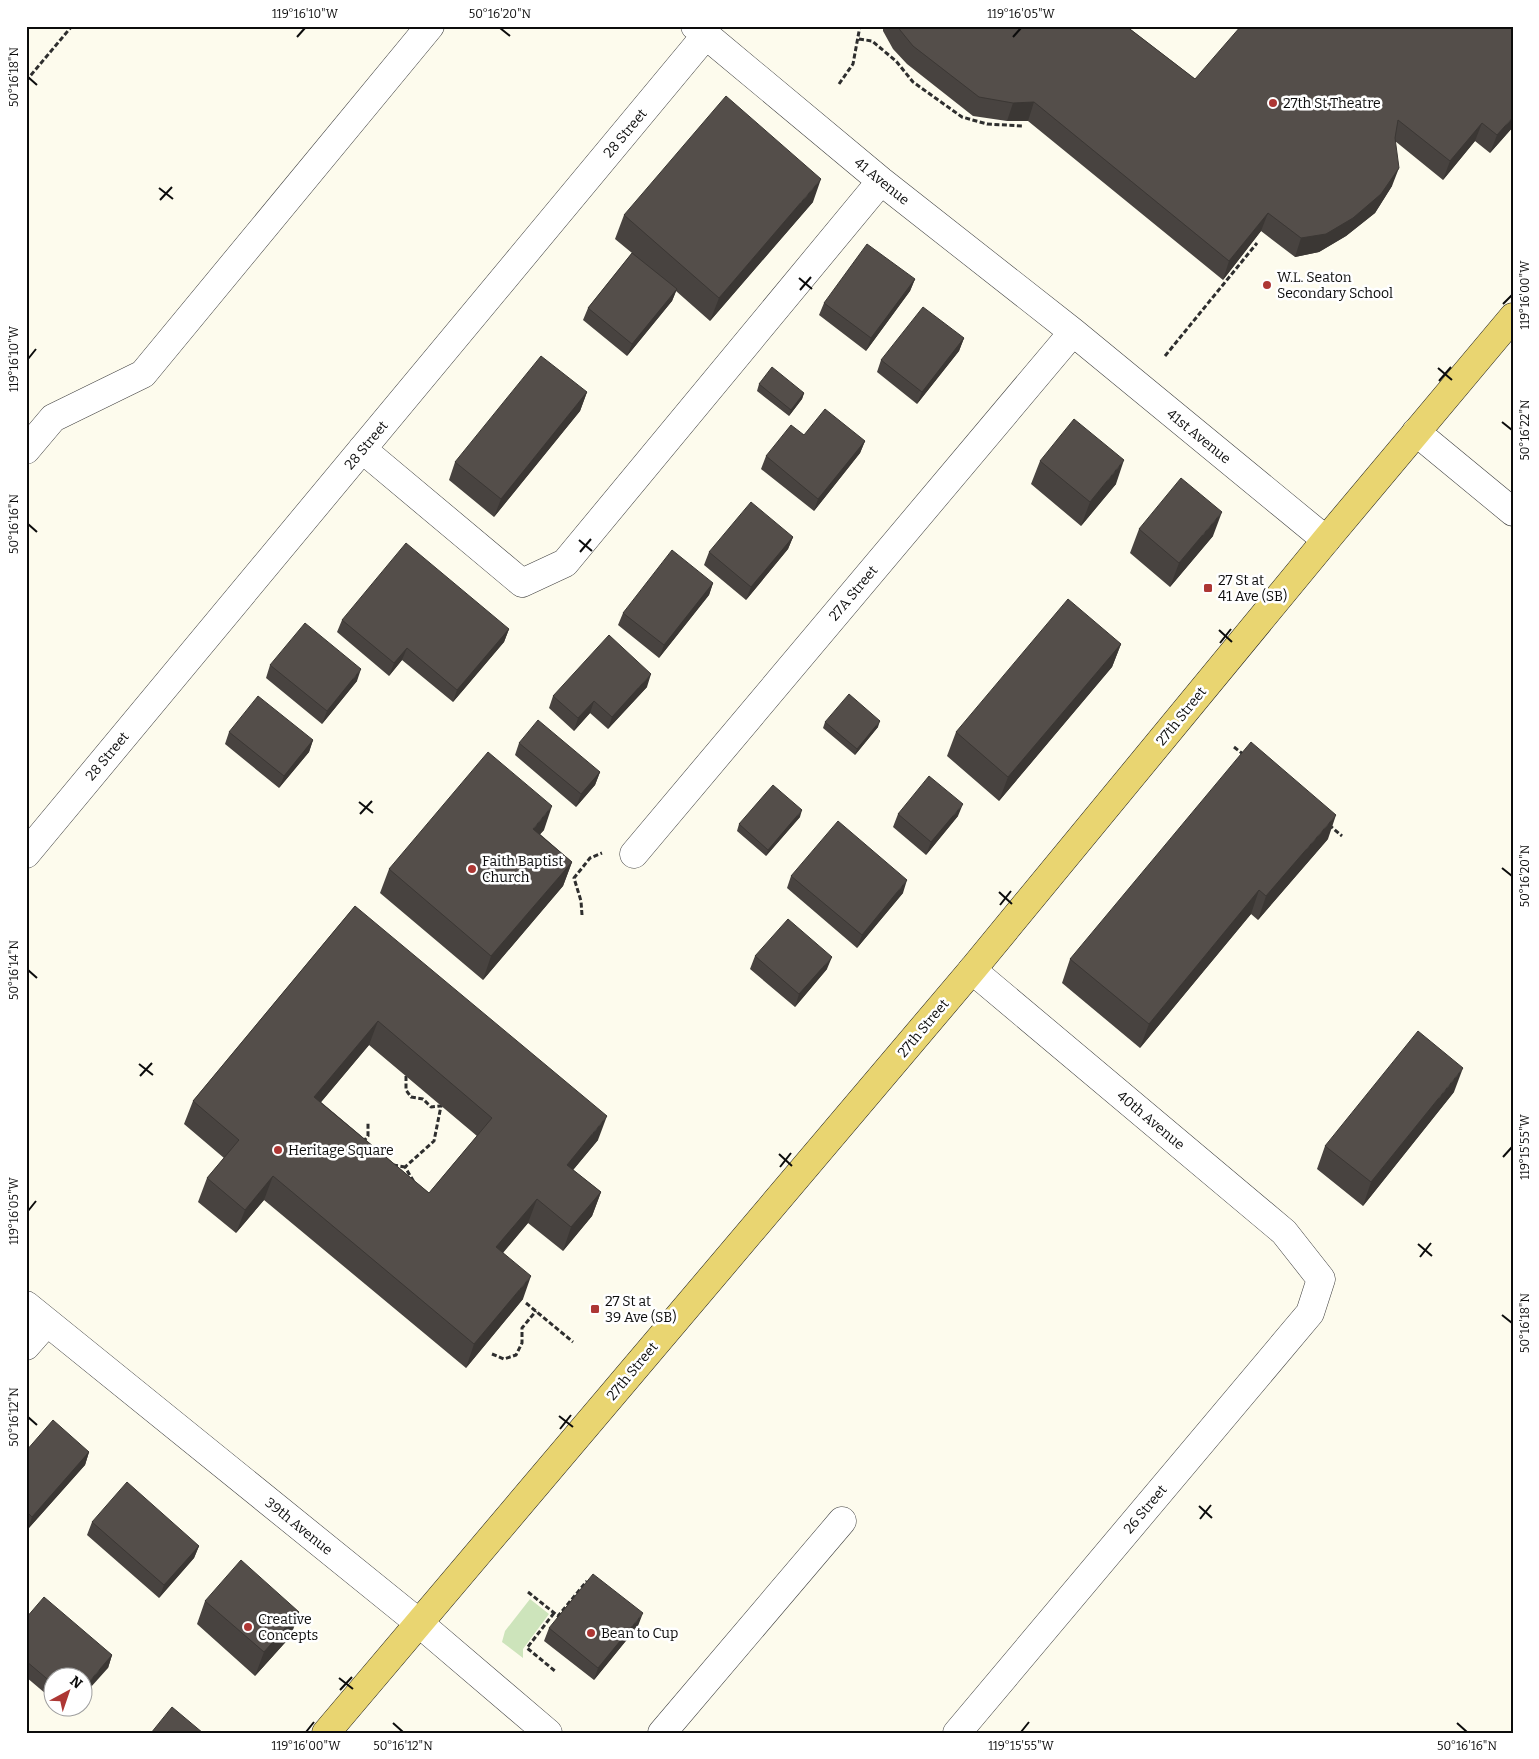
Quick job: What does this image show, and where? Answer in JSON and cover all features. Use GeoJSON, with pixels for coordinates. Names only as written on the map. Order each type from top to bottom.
{"type":"FeatureCollection","features":[{"type":"Feature","properties":{"kind":"main road","name":"27th Street"},"geometry":{"type":"LineString","coordinates":[[326,1733],[972,970],[1326,540],[1513,317]]}},
{"type":"Feature","properties":{"kind":"street"},"geometry":{"type":"LineString","coordinates":[[26,450],[53,418],[143,374],[430,26]]}},
{"type":"Feature","properties":{"kind":"street","name":"41 Avenue"},"geometry":{"type":"LineString","coordinates":[[700,31],[881,181],[1073,332]]}},
{"type":"Feature","properties":{"kind":"street","name":"28 Street"},"geometry":{"type":"LineString","coordinates":[[26,854],[362,449],[700,31]]}},
{"type":"Feature","properties":{"kind":"street"},"geometry":{"type":"LineString","coordinates":[[362,449],[522,582],[565,563],[881,181]]}},
{"type":"Feature","properties":{"kind":"street","name":"41st Avenue"},"geometry":{"type":"LineString","coordinates":[[1073,332],[1326,540]]}},
{"type":"Feature","properties":{"kind":"street","name":"27A Street"},"geometry":{"type":"LineString","coordinates":[[634,854],[1073,332]]}},
{"type":"Feature","properties":{"kind":"street"},"geometry":{"type":"LineString","coordinates":[[1416,432],[1513,512]]}},
{"type":"Feature","properties":{"kind":"street","name":"40th Avenue"},"geometry":{"type":"LineString","coordinates":[[972,970],[1284,1232],[1321,1279]]}},
{"type":"Feature","properties":{"kind":"street","name":"26 Street"},"geometry":{"type":"LineString","coordinates":[[957,1733],[1310,1313],[1321,1279]]}},
{"type":"Feature","properties":{"kind":"street"},"geometry":{"type":"LineString","coordinates":[[26,1346],[36,1313]]}},
{"type":"Feature","properties":{"kind":"street","name":"39th Avenue"},"geometry":{"type":"LineString","coordinates":[[36,1313],[419,1623],[548,1733]]}},
{"type":"Feature","properties":{"kind":"street"},"geometry":{"type":"LineString","coordinates":[[662,1733],[842,1522]]}},
{"type":"Feature","properties":{"kind":"path"},"geometry":{"type":"LineString","coordinates":[[26,81],[72,26]]}},
{"type":"Feature","properties":{"kind":"path"},"geometry":{"type":"LineString","coordinates":[[839,84],[853,64],[860,26]]}},
{"type":"Feature","properties":{"kind":"path"},"geometry":{"type":"LineString","coordinates":[[859,39],[872,41],[896,61],[913,82],[962,117],[987,124],[1023,126]]}},
{"type":"Feature","properties":{"kind":"path"},"geometry":{"type":"LineString","coordinates":[[1165,356],[1257,243]]}},
{"type":"Feature","properties":{"kind":"path"},"geometry":{"type":"LineString","coordinates":[[1234,746],[1249,758]]}},
{"type":"Feature","properties":{"kind":"path"},"geometry":{"type":"LineString","coordinates":[[1328,824],[1342,836]]}},
{"type":"Feature","properties":{"kind":"path"},"geometry":{"type":"LineString","coordinates":[[582,915],[581,901],[574,878],[590,858],[607,851],[634,854]]}},
{"type":"Feature","properties":{"kind":"path"},"geometry":{"type":"LineString","coordinates":[[405,1167],[434,1141],[441,1106],[431,1107],[423,1099],[410,1097],[406,1090],[406,1076]]}},
{"type":"Feature","properties":{"kind":"path"},"geometry":{"type":"LineString","coordinates":[[359,1148],[368,1136],[368,1122]]}},
{"type":"Feature","properties":{"kind":"path"},"geometry":{"type":"LineString","coordinates":[[385,1164],[405,1167],[420,1190]]}},
{"type":"Feature","properties":{"kind":"path"},"geometry":{"type":"LineString","coordinates":[[526,1303],[573,1342]]}},
{"type":"Feature","properties":{"kind":"path"},"geometry":{"type":"LineString","coordinates":[[492,1354],[504,1359],[516,1355],[522,1344],[522,1328],[536,1312]]}},
{"type":"Feature","properties":{"kind":"path"},"geometry":{"type":"LineString","coordinates":[[528,1592],[558,1616],[592,1575]]}},
{"type":"Feature","properties":{"kind":"path"},"geometry":{"type":"LineString","coordinates":[[554,1613],[527,1648],[554,1671]]}},
{"type":"Feature","properties":{"kind":"green space"},"geometry":{"type":"Polygon","coordinates":[[[530,1599],[549,1614],[523,1649],[523,1658],[502,1642],[505,1631],[530,1599]]]}},
{"type":"Feature","properties":{"kind":"building"},"geometry":{"type":"Polygon","coordinates":[[[897,26],[1126,26],[1195,79],[1241,26],[1513,26],[1513,117],[1497,135],[1482,123],[1450,161],[1398,120],[1395,138],[1399,168],[1381,194],[1353,218],[1326,234],[1301,238],[1268,213],[1229,261],[1034,102],[1013,103],[979,97],[913,46],[897,26]]]}},
{"type":"Feature","properties":{"kind":"building"},"geometry":{"type":"Polygon","coordinates":[[[726,96],[821,179],[719,298],[624,215],[726,96]]]}},
{"type":"Feature","properties":{"kind":"building"},"geometry":{"type":"Polygon","coordinates":[[[867,244],[915,279],[871,338],[824,303],[867,244]]]}},
{"type":"Feature","properties":{"kind":"building"},"geometry":{"type":"Polygon","coordinates":[[[632,253],[677,289],[632,344],[588,308],[632,253]]]}},
{"type":"Feature","properties":{"kind":"building"},"geometry":{"type":"Polygon","coordinates":[[[923,307],[964,338],[922,392],[881,360],[923,307]]]}},
{"type":"Feature","properties":{"kind":"building"},"geometry":{"type":"Polygon","coordinates":[[[541,356],[587,392],[501,499],[455,462],[541,356]]]}},
{"type":"Feature","properties":{"kind":"building"},"geometry":{"type":"Polygon","coordinates":[[[772,367],[804,393],[791,410],[759,384],[772,367]]]}},
{"type":"Feature","properties":{"kind":"building"},"geometry":{"type":"Polygon","coordinates":[[[825,409],[865,441],[818,499],[766,456],[791,425],[804,435],[825,409]]]}},
{"type":"Feature","properties":{"kind":"building"},"geometry":{"type":"Polygon","coordinates":[[[1074,419],[1124,460],[1090,502],[1040,461],[1074,419]]]}},
{"type":"Feature","properties":{"kind":"building"},"geometry":{"type":"Polygon","coordinates":[[[1181,478],[1222,512],[1179,563],[1139,529],[1181,478]]]}},
{"type":"Feature","properties":{"kind":"building"},"geometry":{"type":"Polygon","coordinates":[[[751,502],[793,537],[751,587],[709,552],[751,502]]]}},
{"type":"Feature","properties":{"kind":"building"},"geometry":{"type":"Polygon","coordinates":[[[406,543],[509,629],[457,690],[407,648],[394,663],[342,620],[406,543]]]}},
{"type":"Feature","properties":{"kind":"building"},"geometry":{"type":"Polygon","coordinates":[[[672,550],[713,583],[664,645],[623,613],[672,550]]]}},
{"type":"Feature","properties":{"kind":"building"},"geometry":{"type":"Polygon","coordinates":[[[1068,599],[1121,644],[1008,777],[956,732],[1068,599]]]}},
{"type":"Feature","properties":{"kind":"building"},"geometry":{"type":"Polygon","coordinates":[[[305,623],[361,669],[327,711],[270,665],[305,623]]]}},
{"type":"Feature","properties":{"kind":"building"},"geometry":{"type":"Polygon","coordinates":[[[609,635],[651,674],[612,717],[594,701],[578,718],[553,696],[609,635]]]}},
{"type":"Feature","properties":{"kind":"building"},"geometry":{"type":"Polygon","coordinates":[[[849,694],[880,721],[857,749],[825,722],[849,694]]]}},
{"type":"Feature","properties":{"kind":"building"},"geometry":{"type":"Polygon","coordinates":[[[258,696],[313,740],[284,776],[229,732],[258,696]]]}},
{"type":"Feature","properties":{"kind":"building"},"geometry":{"type":"Polygon","coordinates":[[[538,720],[600,772],[581,794],[519,743],[538,720]]]}},
{"type":"Feature","properties":{"kind":"building"},"geometry":{"type":"Polygon","coordinates":[[[1251,742],[1336,815],[1266,896],[1259,890],[1149,1024],[1070,959],[1251,742]]]}},
{"type":"Feature","properties":{"kind":"building","name":"Faith Baptist Church"},"geometry":{"type":"Polygon","coordinates":[[[488,752],[552,806],[533,829],[572,862],[491,956],[389,869],[488,752]]]}},
{"type":"Feature","properties":{"kind":"building"},"geometry":{"type":"Polygon","coordinates":[[[929,776],[963,804],[931,842],[898,814],[929,776]]]}},
{"type":"Feature","properties":{"kind":"building"},"geometry":{"type":"Polygon","coordinates":[[[773,785],[802,810],[768,850],[739,824],[773,785]]]}},
{"type":"Feature","properties":{"kind":"building"},"geometry":{"type":"Polygon","coordinates":[[[838,821],[907,880],[862,935],[791,876],[838,821]]]}},
{"type":"Feature","properties":{"kind":"building","name":"Heritage Square"},"geometry":{"type":"Polygon","coordinates":[[[355,906],[607,1116],[567,1165],[601,1192],[571,1227],[537,1199],[496,1247],[531,1276],[474,1344],[273,1176],[245,1210],[207,1178],[239,1140],[193,1101],[355,906]],[[378,1021],[314,1097],[429,1193],[492,1118],[378,1021]]]}},
{"type":"Feature","properties":{"kind":"building"},"geometry":{"type":"Polygon","coordinates":[[[788,919],[832,957],[799,994],[755,956],[788,919]]]}},
{"type":"Feature","properties":{"kind":"building"},"geometry":{"type":"Polygon","coordinates":[[[1418,1031],[1463,1068],[1371,1182],[1325,1146],[1418,1031]]]}},
{"type":"Feature","properties":{"kind":"building"},"geometry":{"type":"Polygon","coordinates":[[[53,1420],[89,1452],[32,1517],[26,1511],[26,1451],[53,1420]]]}},
{"type":"Feature","properties":{"kind":"building"},"geometry":{"type":"Polygon","coordinates":[[[127,1482],[199,1546],[164,1585],[92,1522],[127,1482]]]}},
{"type":"Feature","properties":{"kind":"building"},"geometry":{"type":"Polygon","coordinates":[[[241,1560],[299,1612],[264,1652],[205,1601],[241,1560]]]}},
{"type":"Feature","properties":{"kind":"building","name":"Bean to Cup"},"geometry":{"type":"Polygon","coordinates":[[[593,1574],[643,1613],[598,1668],[549,1628],[593,1574]]]}},
{"type":"Feature","properties":{"kind":"building"},"geometry":{"type":"Polygon","coordinates":[[[44,1597],[112,1655],[92,1678],[92,1666],[42,1666],[42,1675],[26,1661],[26,1618],[44,1597]]]}},
{"type":"Feature","properties":{"kind":"building"},"geometry":{"type":"Polygon","coordinates":[[[172,1707],[203,1733],[151,1733],[172,1707]]]}},
{"type":"Feature","properties":{"kind":"place","name":"27th St Theatre"},"geometry":{"type":"Point","coordinates":[1273,103]}},
{"type":"Feature","properties":{"kind":"place","name":"W.L. Seaton Secondary School"},"geometry":{"type":"Point","coordinates":[1267,285]}},
{"type":"Feature","properties":{"kind":"place","name":"27 St at 41 Ave (SB)"},"geometry":{"type":"Point","coordinates":[1208,588]}},
{"type":"Feature","properties":{"kind":"place","name":"Faith Baptist Church"},"geometry":{"type":"Point","coordinates":[472,869]}},
{"type":"Feature","properties":{"kind":"place","name":"Heritage Square"},"geometry":{"type":"Point","coordinates":[278,1150]}},
{"type":"Feature","properties":{"kind":"place","name":"27 St at 39 Ave (SB)"},"geometry":{"type":"Point","coordinates":[595,1309]}},
{"type":"Feature","properties":{"kind":"place","name":"Creative Concepts"},"geometry":{"type":"Point","coordinates":[248,1627]}},
{"type":"Feature","properties":{"kind":"place","name":"Bean to Cup"},"geometry":{"type":"Point","coordinates":[591,1633]}}]}
